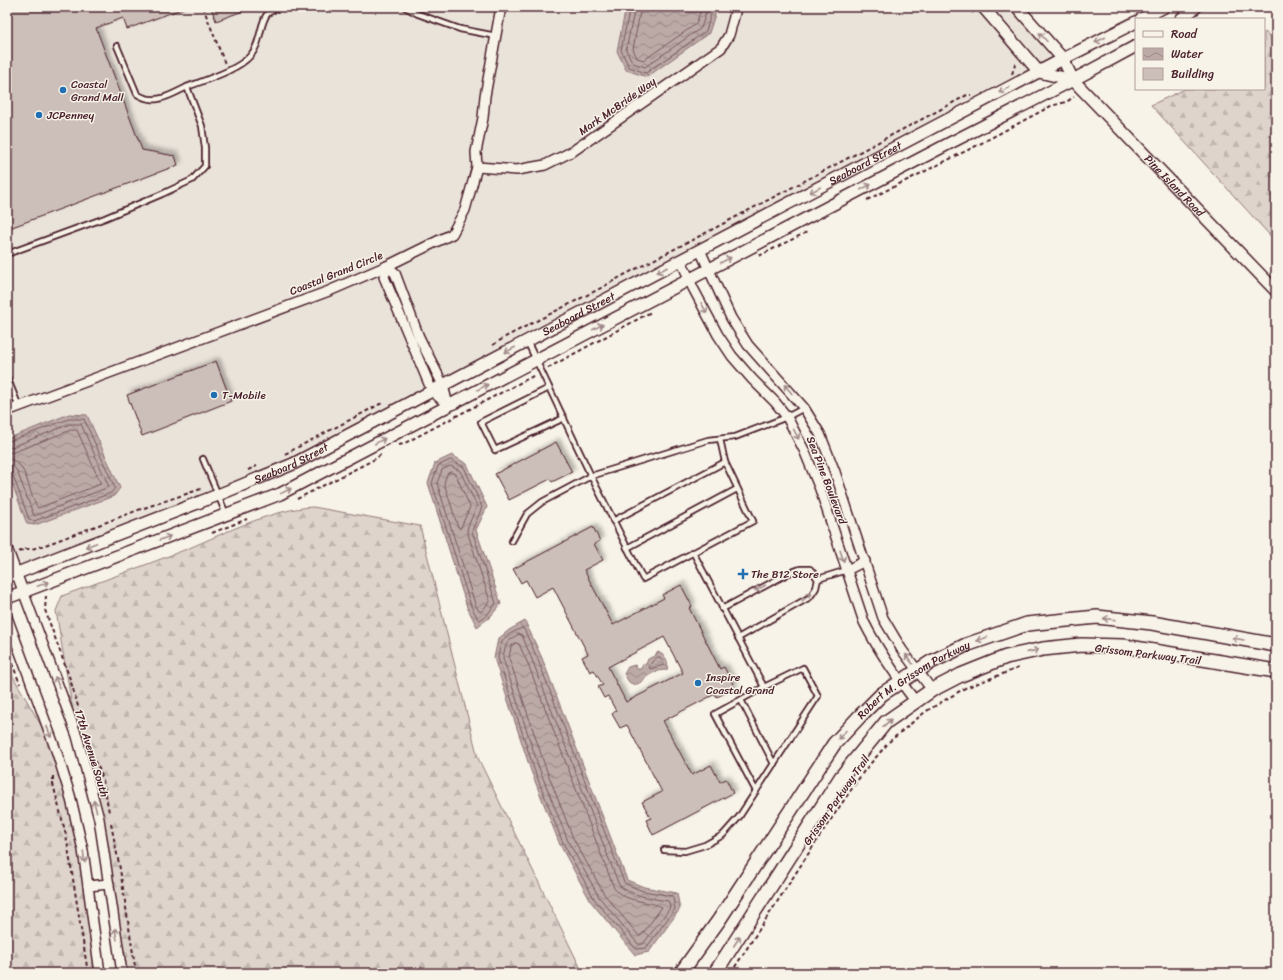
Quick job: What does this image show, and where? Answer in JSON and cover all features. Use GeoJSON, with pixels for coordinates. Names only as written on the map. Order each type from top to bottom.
{"type":"FeatureCollection","features":[{"type":"Feature","properties":{"kind":"main road","name":"Robert M. Grissom Parkway"},"geometry":{"type":"LineString","coordinates":[[681,973],[719,920],[834,744],[882,694],[931,662],[966,645],[1027,624],[1096,617],[1152,623],[1276,645]]}},
{"type":"Feature","properties":{"kind":"main road","name":"Robert M. Grissom Parkway"},"geometry":{"type":"LineString","coordinates":[[715,973],[841,777],[886,722],[932,690],[961,674],[1006,657],[1043,649],[1081,645],[1123,646],[1276,671]]}},
{"type":"Feature","properties":{"kind":"street","name":"Coastal Grand Circle"},"geometry":{"type":"LineString","coordinates":[[7,411],[329,291],[387,266],[452,234],[465,210],[477,167],[476,152],[501,7]]}},
{"type":"Feature","properties":{"kind":"street","name":"Mark McBride Way"},"geometry":{"type":"LineString","coordinates":[[477,167],[517,170],[538,167],[573,151],[721,48],[729,35],[735,13],[733,7]]}},
{"type":"Feature","properties":{"kind":"street"},"geometry":{"type":"LineString","coordinates":[[983,7],[1039,72],[1073,80]]}},
{"type":"Feature","properties":{"kind":"street","name":"Pine Island Road"},"geometry":{"type":"LineString","coordinates":[[1017,7],[1063,58],[1073,80],[1276,291]]}},
{"type":"Feature","properties":{"kind":"street"},"geometry":{"type":"LineString","coordinates":[[1143,18],[1164,7]]}},
{"type":"Feature","properties":{"kind":"street"},"geometry":{"type":"LineString","coordinates":[[1182,18],[1196,7]]}},
{"type":"Feature","properties":{"kind":"street","name":"Seaboard Street"},"geometry":{"type":"LineString","coordinates":[[12,575],[218,495],[293,464],[1063,58],[1135,22]]}},
{"type":"Feature","properties":{"kind":"street","name":"Seaboard Street"},"geometry":{"type":"LineString","coordinates":[[7,598],[280,494],[1135,47]]}},
{"type":"Feature","properties":{"kind":"street","name":"Sea Pine Boulevard"},"geometry":{"type":"LineString","coordinates":[[700,250],[731,318],[748,344],[804,408],[820,434],[835,472],[883,618],[902,650],[932,690]]}},
{"type":"Feature","properties":{"kind":"street","name":"Sea Pine Boulevard"},"geometry":{"type":"LineString","coordinates":[[681,260],[689,279],[718,335],[732,356],[752,379],[776,402],[787,417],[804,450],[820,489],[864,622],[875,643],[916,702]]}},
{"type":"Feature","properties":{"kind":"street"},"geometry":{"type":"LineString","coordinates":[[387,266],[396,273],[419,337],[443,385],[448,405],[432,390],[384,277],[387,266]]}},
{"type":"Feature","properties":{"kind":"street","name":"17th Avenue South"},"geometry":{"type":"LineString","coordinates":[[9,552],[12,575],[23,592],[77,736],[99,819],[122,973]]}},
{"type":"Feature","properties":{"kind":"street"},"geometry":{"type":"LineString","coordinates":[[847,570],[865,561]]}},
{"type":"Feature","properties":{"kind":"street"},"geometry":{"type":"LineString","coordinates":[[7,617],[57,753],[70,795],[83,850],[100,973]]}},
{"type":"Feature","properties":{"kind":"street"},"geometry":{"type":"LineString","coordinates":[[88,886],[109,884]]}},
{"type":"Feature","properties":{"kind":"lane"},"geometry":{"type":"LineString","coordinates":[[117,46],[137,94],[143,98],[157,100],[243,63],[257,46],[264,20],[269,12],[279,7]]}},
{"type":"Feature","properties":{"kind":"lane"},"geometry":{"type":"LineString","coordinates":[[405,7],[418,14],[460,30],[496,36]]}},
{"type":"Feature","properties":{"kind":"lane"},"geometry":{"type":"LineString","coordinates":[[7,254],[105,218],[192,180],[205,166],[205,148],[202,126],[187,87]]}},
{"type":"Feature","properties":{"kind":"lane"},"geometry":{"type":"LineString","coordinates":[[527,341],[590,476],[643,579],[753,521],[725,462],[720,439]]}},
{"type":"Feature","properties":{"kind":"lane"},"geometry":{"type":"LineString","coordinates":[[7,377],[18,407]]}},
{"type":"Feature","properties":{"kind":"lane"},"geometry":{"type":"LineString","coordinates":[[549,388],[481,422],[495,450],[564,418]]}},
{"type":"Feature","properties":{"kind":"lane"},"geometry":{"type":"LineString","coordinates":[[512,541],[527,514],[542,502],[590,476],[708,440],[734,437],[787,417],[804,408]]}},
{"type":"Feature","properties":{"kind":"lane"},"geometry":{"type":"LineString","coordinates":[[203,458],[226,514]]}},
{"type":"Feature","properties":{"kind":"lane"},"geometry":{"type":"LineString","coordinates":[[613,521],[725,462]]}},
{"type":"Feature","properties":{"kind":"lane"},"geometry":{"type":"LineString","coordinates":[[628,548],[737,489]]}},
{"type":"Feature","properties":{"kind":"lane"},"geometry":{"type":"LineString","coordinates":[[693,552],[764,687]]}},
{"type":"Feature","properties":{"kind":"lane"},"geometry":{"type":"LineString","coordinates":[[722,608],[789,573],[800,569],[810,569],[818,579]]}},
{"type":"Feature","properties":{"kind":"lane"},"geometry":{"type":"LineString","coordinates":[[818,579],[847,570]]}},
{"type":"Feature","properties":{"kind":"lane"},"geometry":{"type":"LineString","coordinates":[[738,638],[810,597],[816,588],[818,579]]}},
{"type":"Feature","properties":{"kind":"lane"},"geometry":{"type":"LineString","coordinates":[[664,850],[685,851],[705,845],[723,836],[739,817],[818,696],[803,668],[764,687],[715,714],[756,790]]}},
{"type":"Feature","properties":{"kind":"lane"},"geometry":{"type":"LineString","coordinates":[[741,700],[774,764]]}},
{"type":"Feature","properties":{"kind":"path"},"geometry":{"type":"LineString","coordinates":[[203,7],[228,70]]}},
{"type":"Feature","properties":{"kind":"path"},"geometry":{"type":"LineString","coordinates":[[1006,77],[1012,74],[1015,63]]}},
{"type":"Feature","properties":{"kind":"path"},"geometry":{"type":"LineString","coordinates":[[492,347],[507,336],[967,95],[975,94]]}},
{"type":"Feature","properties":{"kind":"path"},"geometry":{"type":"LineString","coordinates":[[283,456],[380,404],[388,403]]}},
{"type":"Feature","properties":{"kind":"path"},"geometry":{"type":"LineString","coordinates":[[245,471],[258,465]]}},
{"type":"Feature","properties":{"kind":"path"},"geometry":{"type":"LineString","coordinates":[[9,552],[32,549],[51,543],[213,484]]}},
{"type":"Feature","properties":{"kind":"path"},"geometry":{"type":"LineString","coordinates":[[7,650],[21,688]]}},
{"type":"Feature","properties":{"kind":"path","name":"Grissom Parkway Trail"},"geometry":{"type":"LineString","coordinates":[[731,973],[827,825],[864,771],[890,741],[925,712],[965,688],[1025,666]]}},
{"type":"Feature","properties":{"kind":"path"},"geometry":{"type":"LineString","coordinates":[[52,773],[53,784],[68,842],[88,973]]}},
{"type":"Feature","properties":{"kind":"shaded area","name":"Coastal Grand Mall"},"geometry":{"type":"Polygon","coordinates":[[[7,7],[1017,7],[1063,59],[293,464],[7,577],[7,7]]]}},
{"type":"Feature","properties":{"kind":"green space"},"geometry":{"type":"Polygon","coordinates":[[[1265,32],[1276,41],[1276,242],[1151,105],[1183,90],[1265,90],[1265,32]]]}},
{"type":"Feature","properties":{"kind":"green space"},"geometry":{"type":"Polygon","coordinates":[[[313,507],[420,526],[478,758],[583,973],[122,973],[99,819],[77,736],[56,611],[62,596],[187,549],[265,517],[281,512],[313,507]]]}},
{"type":"Feature","properties":{"kind":"green space"},"geometry":{"type":"Polygon","coordinates":[[[7,666],[57,753],[83,850],[101,973],[7,973],[7,666]]]}},
{"type":"Feature","properties":{"kind":"water"},"geometry":{"type":"Polygon","coordinates":[[[626,7],[717,8],[709,33],[647,77],[626,70],[617,51],[626,7]]]}},
{"type":"Feature","properties":{"kind":"water"},"geometry":{"type":"Polygon","coordinates":[[[69,414],[87,415],[120,488],[114,496],[35,525],[27,524],[7,470],[7,439],[69,414]]]}},
{"type":"Feature","properties":{"kind":"water"},"geometry":{"type":"Polygon","coordinates":[[[452,455],[467,464],[487,507],[476,530],[501,604],[490,617],[477,627],[467,607],[428,483],[435,463],[452,455]]]}},
{"type":"Feature","properties":{"kind":"water"},"geometry":{"type":"Polygon","coordinates":[[[525,621],[542,658],[627,880],[644,887],[677,893],[680,909],[649,952],[635,955],[591,902],[560,845],[531,771],[494,658],[498,639],[509,630],[525,621]]]}},
{"type":"Feature","properties":{"kind":"water"},"geometry":{"type":"Polygon","coordinates":[[[658,652],[666,659],[668,664],[667,670],[653,673],[638,684],[632,684],[629,682],[624,674],[628,667],[635,665],[637,669],[641,669],[642,665],[646,664],[648,659],[658,652]]]}},
{"type":"Feature","properties":{"kind":"building","name":"Coastal Grand Mall"},"geometry":{"type":"Polygon","coordinates":[[[7,7],[184,7],[127,29],[123,18],[96,28],[142,150],[175,156],[178,165],[7,229],[7,7]]]}},
{"type":"Feature","properties":{"kind":"building"},"geometry":{"type":"Polygon","coordinates":[[[211,7],[250,7],[251,8],[216,21],[211,7]]]}},
{"type":"Feature","properties":{"kind":"building"},"geometry":{"type":"Polygon","coordinates":[[[216,361],[231,401],[142,436],[127,395],[216,361]]]}},
{"type":"Feature","properties":{"kind":"building"},"geometry":{"type":"Polygon","coordinates":[[[556,442],[572,472],[552,482],[550,479],[509,500],[495,474],[556,442]]]}},
{"type":"Feature","properties":{"kind":"building","name":"Inspire Coastal Grand"},"geometry":{"type":"Polygon","coordinates":[[[593,527],[600,541],[594,544],[603,560],[584,570],[613,625],[664,598],[662,595],[681,585],[692,606],[689,608],[720,669],[724,667],[735,688],[717,697],[715,694],[663,721],[692,775],[711,765],[720,782],[726,779],[733,793],[653,835],[646,820],[651,818],[642,802],[662,792],[627,725],[620,728],[612,714],[616,711],[608,696],[604,698],[598,687],[603,685],[594,670],[590,672],[582,657],[588,654],[553,587],[535,597],[526,580],[521,583],[513,569],[593,527]],[[664,637],[608,667],[626,702],[683,673],[664,637]]]}},
{"type":"Feature","properties":{"kind":"place","name":"Coastal Grand Mall"},"geometry":{"type":"Point","coordinates":[63,90]}},
{"type":"Feature","properties":{"kind":"place","name":"JCPenney"},"geometry":{"type":"Point","coordinates":[39,115]}},
{"type":"Feature","properties":{"kind":"place","name":"T-Mobile"},"geometry":{"type":"Point","coordinates":[214,395]}},
{"type":"Feature","properties":{"kind":"place","name":"The B12 Store"},"geometry":{"type":"Point","coordinates":[743,574]}},
{"type":"Feature","properties":{"kind":"place","name":"Inspire Coastal Grand"},"geometry":{"type":"Point","coordinates":[698,683]}}]}
